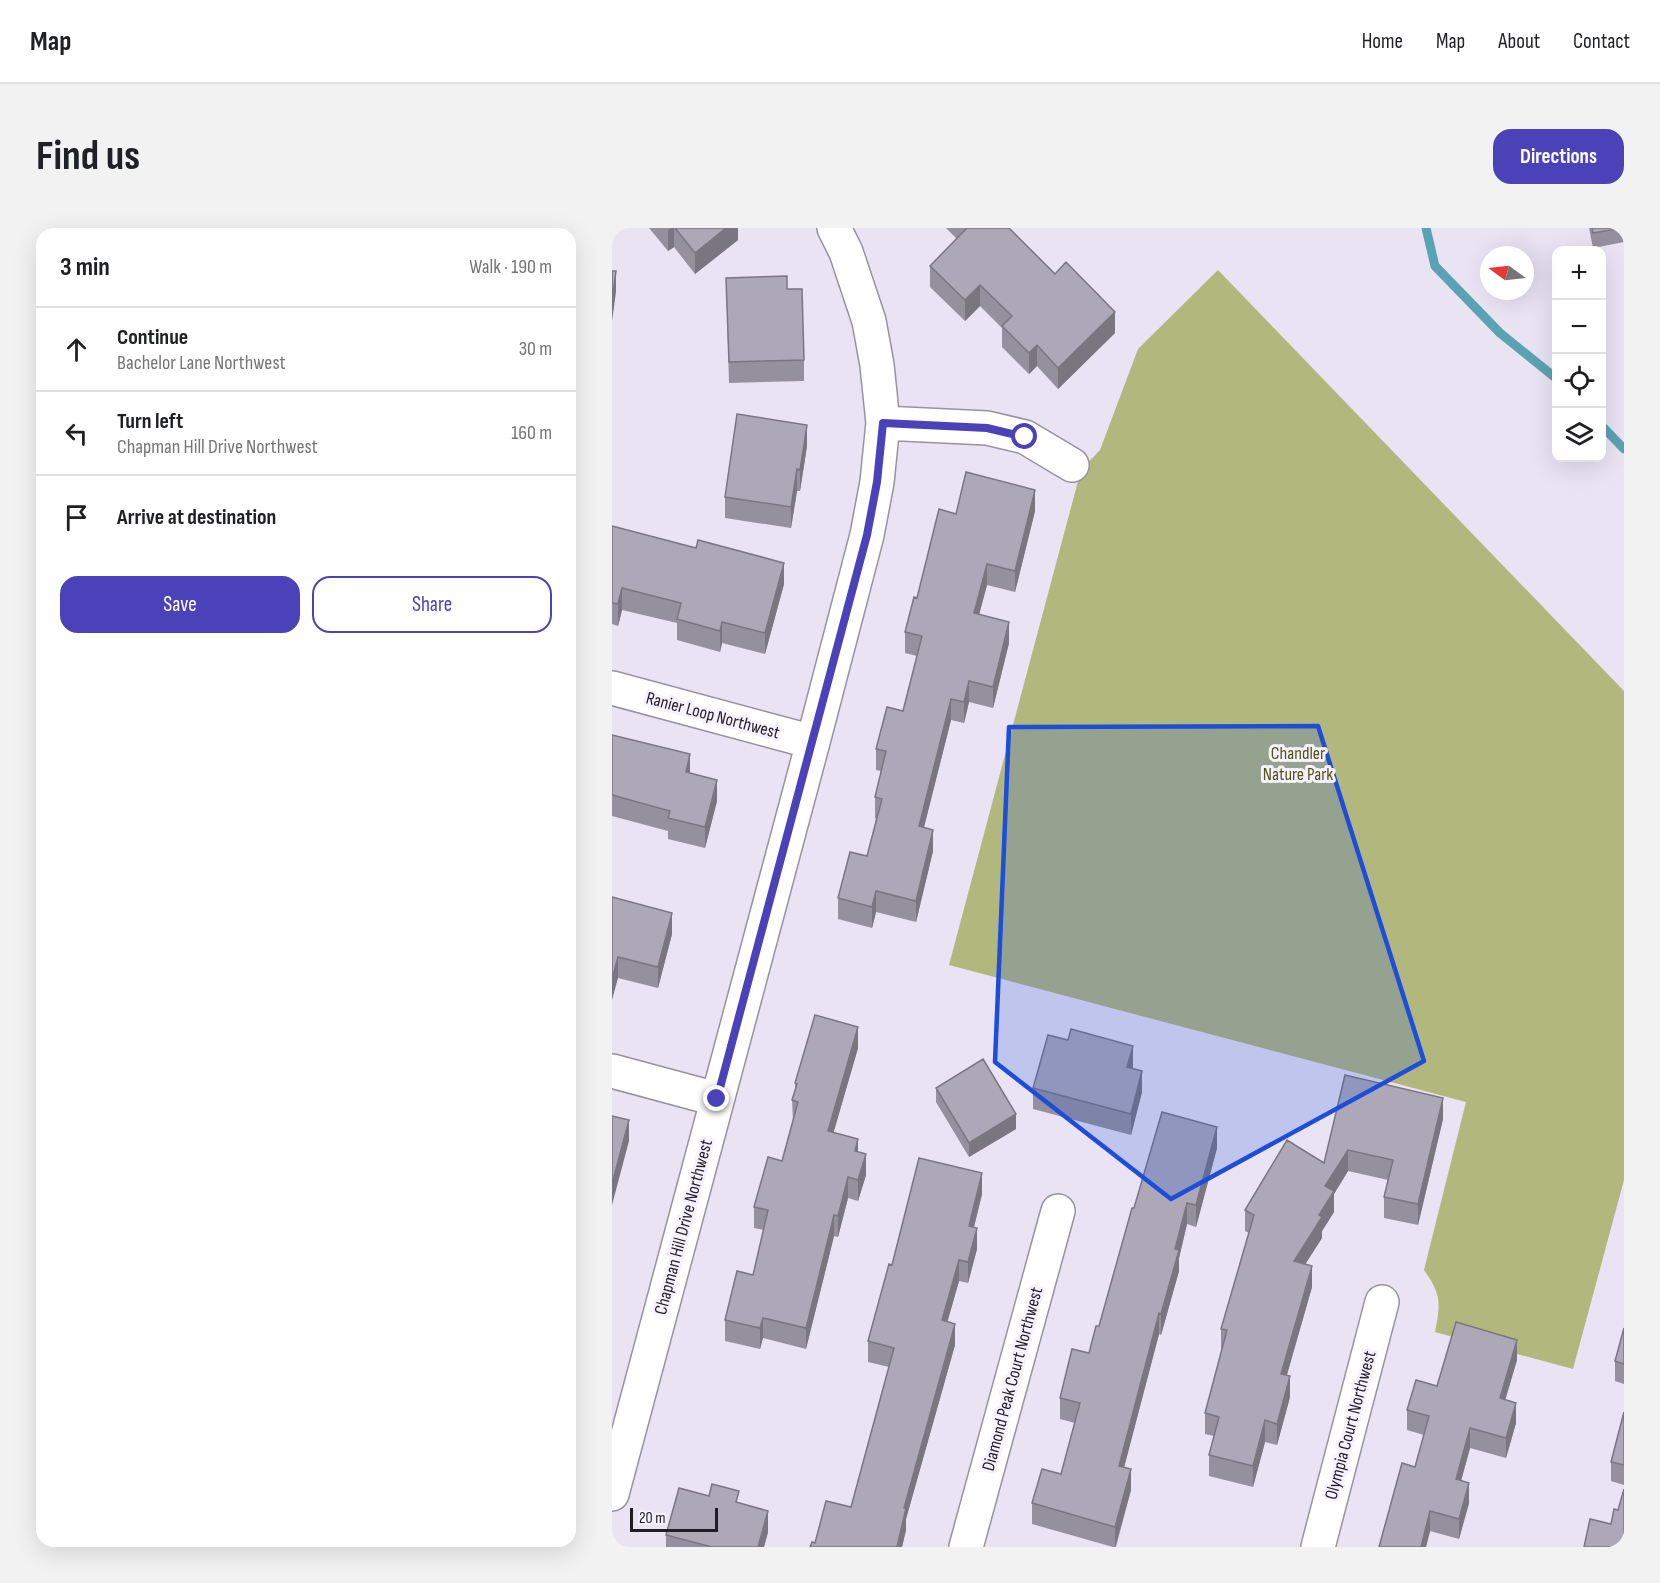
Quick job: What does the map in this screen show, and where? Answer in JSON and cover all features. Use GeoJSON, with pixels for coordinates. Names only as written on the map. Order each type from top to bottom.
{"type":"FeatureCollection","features":[{"type":"Feature","properties":{"kind":"street","name":"Chapman Hill Drive Northwest"},"geometry":{"type":"LineString","coordinates":[[612,1494],[813,742],[867,535],[877,482],[883,423],[877,365],[869,321],[846,252],[834,228]]}},
{"type":"Feature","properties":{"kind":"street"},"geometry":{"type":"LineString","coordinates":[[883,423],[987,428],[1006,432],[1025,437],[1072,465]]}},
{"type":"Feature","properties":{"kind":"street","name":"Ranier Loop Northwest"},"geometry":{"type":"LineString","coordinates":[[612,688],[813,742]]}},
{"type":"Feature","properties":{"kind":"street"},"geometry":{"type":"LineString","coordinates":[[612,1071],[717,1099]]}},
{"type":"Feature","properties":{"kind":"street","name":"Diamond Peak Court Northwest"},"geometry":{"type":"LineString","coordinates":[[966,1547],[1058,1211]]}},
{"type":"Feature","properties":{"kind":"street","name":"Olympia Court Northwest"},"geometry":{"type":"LineString","coordinates":[[1318,1547],[1382,1302]]}},
{"type":"Feature","properties":{"kind":"highlighted area"},"geometry":{"type":"Polygon","coordinates":[[[1318,726],[1424,1061],[1171,1199],[995,1062],[1009,727],[1318,726]]]}},
{"type":"Feature","properties":{"kind":"green space","name":"Chandler Nature Park"},"geometry":{"type":"Polygon","coordinates":[[[1218,270],[1624,691],[1624,1180],[1573,1369],[1435,1332],[1439,1306],[1437,1293],[1424,1270],[1466,1102],[949,965],[1081,470],[1100,450],[1138,349],[1218,270]]]}},
{"type":"Feature","properties":{"kind":"building"},"geometry":{"type":"Polygon","coordinates":[[[675,228],[726,228],[695,253],[675,228]]]}},
{"type":"Feature","properties":{"kind":"building"},"geometry":{"type":"Polygon","coordinates":[[[967,228],[1009,228],[1055,274],[1066,262],[1115,312],[1058,368],[1037,345],[1029,353],[1002,326],[1012,316],[980,285],[965,300],[930,266],[967,228]]]}},
{"type":"Feature","properties":{"kind":"building"},"geometry":{"type":"Polygon","coordinates":[[[1592,228],[1623,228],[1593,233],[1592,228]]]}},
{"type":"Feature","properties":{"kind":"building"},"geometry":{"type":"Polygon","coordinates":[[[612,271],[616,271],[612,300],[612,271]]]}},
{"type":"Feature","properties":{"kind":"building"},"geometry":{"type":"Polygon","coordinates":[[[787,276],[787,289],[802,289],[804,360],[729,362],[726,278],[787,276]]]}},
{"type":"Feature","properties":{"kind":"building"},"geometry":{"type":"Polygon","coordinates":[[[737,414],[807,425],[791,507],[725,497],[737,414]]]}},
{"type":"Feature","properties":{"kind":"building"},"geometry":{"type":"Polygon","coordinates":[[[966,472],[1035,490],[1015,571],[987,564],[974,613],[1009,622],[993,687],[969,681],[964,702],[951,699],[919,826],[933,830],[916,901],[876,891],[872,907],[838,898],[850,852],[867,856],[882,799],[875,797],[886,751],[876,749],[887,707],[903,711],[922,636],[905,632],[914,597],[917,598],[939,509],[956,514],[966,472]]]}},
{"type":"Feature","properties":{"kind":"building"},"geometry":{"type":"Polygon","coordinates":[[[612,526],[696,548],[698,540],[784,563],[765,633],[722,622],[720,631],[677,619],[681,603],[622,588],[618,604],[612,603],[612,526]]]}},
{"type":"Feature","properties":{"kind":"building"},"geometry":{"type":"Polygon","coordinates":[[[612,735],[690,754],[686,772],[717,780],[705,827],[668,818],[670,811],[612,795],[612,735]]]}},
{"type":"Feature","properties":{"kind":"building"},"geometry":{"type":"Polygon","coordinates":[[[612,897],[672,913],[658,967],[618,957],[612,979],[612,897]]]}},
{"type":"Feature","properties":{"kind":"building"},"geometry":{"type":"Polygon","coordinates":[[[815,1015],[858,1027],[828,1131],[858,1139],[855,1151],[866,1154],[858,1180],[848,1177],[838,1216],[834,1215],[806,1328],[763,1318],[760,1328],[725,1320],[737,1271],[753,1275],[768,1210],[754,1207],[768,1157],[782,1161],[798,1102],[792,1100],[797,1084],[795,1083],[815,1015]]]}},
{"type":"Feature","properties":{"kind":"building"},"geometry":{"type":"Polygon","coordinates":[[[1071,1029],[1133,1046],[1127,1067],[1142,1071],[1131,1114],[1033,1088],[1048,1035],[1068,1040],[1071,1029]]]}},
{"type":"Feature","properties":{"kind":"building"},"geometry":{"type":"Polygon","coordinates":[[[983,1059],[1016,1114],[969,1143],[936,1088],[983,1059]]]}},
{"type":"Feature","properties":{"kind":"building"},"geometry":{"type":"Polygon","coordinates":[[[1345,1075],[1443,1098],[1418,1204],[1384,1197],[1393,1160],[1348,1150],[1325,1186],[1334,1191],[1319,1215],[1322,1217],[1294,1261],[1312,1266],[1281,1374],[1290,1376],[1277,1424],[1265,1420],[1253,1466],[1209,1455],[1219,1417],[1205,1413],[1227,1330],[1221,1329],[1254,1215],[1245,1210],[1287,1140],[1324,1163],[1345,1075]]]}},
{"type":"Feature","properties":{"kind":"building"},"geometry":{"type":"Polygon","coordinates":[[[1162,1112],[1217,1127],[1196,1205],[1187,1203],[1175,1249],[1179,1250],[1161,1314],[1159,1313],[1119,1466],[1131,1469],[1115,1527],[1032,1503],[1042,1469],[1061,1474],[1080,1403],[1060,1398],[1072,1349],[1089,1353],[1162,1112]]]}},
{"type":"Feature","properties":{"kind":"building"},"geometry":{"type":"Polygon","coordinates":[[[612,1116],[629,1120],[612,1184],[612,1116]]]}},
{"type":"Feature","properties":{"kind":"building"},"geometry":{"type":"Polygon","coordinates":[[[919,1158],[982,1173],[969,1226],[977,1228],[968,1262],[959,1260],[942,1320],[955,1324],[904,1508],[906,1508],[897,1547],[810,1547],[812,1542],[815,1543],[826,1501],[851,1507],[894,1348],[868,1341],[889,1264],[892,1265],[919,1158]]]}},
{"type":"Feature","properties":{"kind":"building"},"geometry":{"type":"Polygon","coordinates":[[[1456,1322],[1517,1340],[1500,1398],[1516,1403],[1506,1438],[1470,1428],[1456,1479],[1469,1483],[1459,1519],[1430,1511],[1421,1547],[1379,1547],[1402,1463],[1415,1467],[1429,1416],[1407,1410],[1416,1380],[1437,1386],[1456,1322]]]}},
{"type":"Feature","properties":{"kind":"building"},"geometry":{"type":"Polygon","coordinates":[[[1624,1328],[1624,1364],[1615,1361],[1624,1328]]]}},
{"type":"Feature","properties":{"kind":"building"},"geometry":{"type":"Polygon","coordinates":[[[1624,1412],[1624,1465],[1611,1462],[1624,1412]]]}},
{"type":"Feature","properties":{"kind":"building"},"geometry":{"type":"Polygon","coordinates":[[[712,1484],[739,1491],[736,1502],[768,1511],[758,1547],[712,1547],[666,1535],[679,1488],[709,1496],[712,1484]]]}},
{"type":"Feature","properties":{"kind":"building"},"geometry":{"type":"Polygon","coordinates":[[[1624,1489],[1624,1547],[1584,1547],[1590,1519],[1611,1524],[1614,1509],[1618,1510],[1624,1489]]]}},
{"type":"Feature","properties":{"kind":"waterway"},"geometry":{"type":"LineString","coordinates":[[1426,228],[1435,266],[1500,333],[1552,375]]}},
{"type":"Feature","properties":{"kind":"waterway"},"geometry":{"type":"LineString","coordinates":[[1606,430],[1624,449]]}},
{"type":"Feature","properties":{"kind":"route"},"geometry":{"type":"LineString","coordinates":[[717,1099],[867,535],[877,482],[883,423],[987,428],[1025,437]]}}]}
